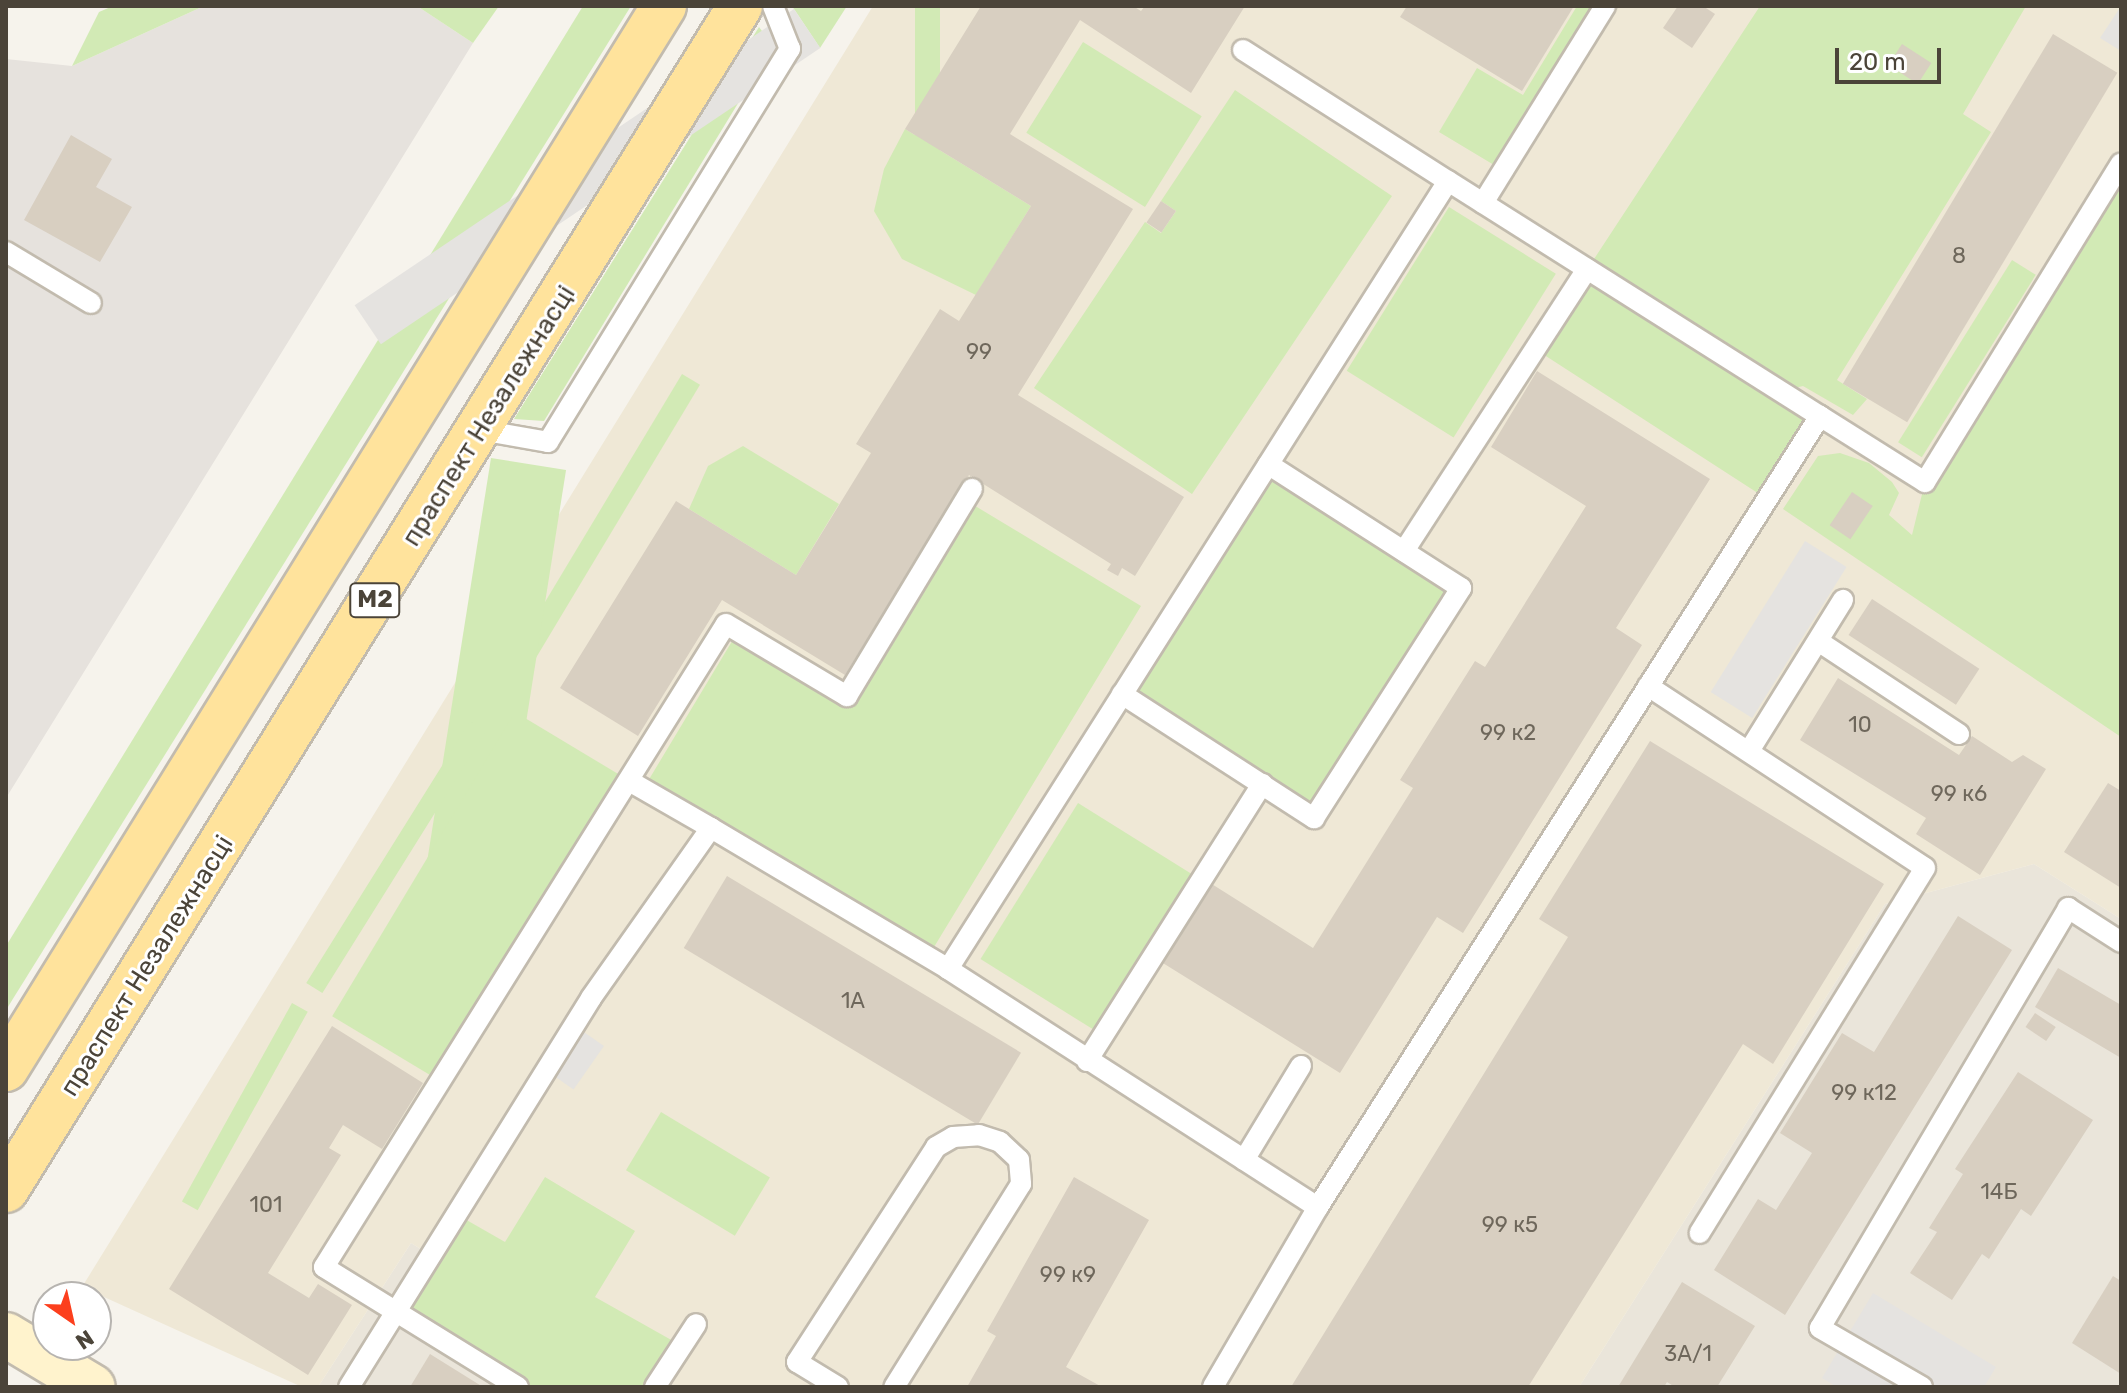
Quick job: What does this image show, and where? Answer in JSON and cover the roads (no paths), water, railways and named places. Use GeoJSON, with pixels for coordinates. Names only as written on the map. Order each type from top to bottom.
{"type":"FeatureCollection","features":[{"type":"Feature","properties":{"kind":"main road","name":"М2"},"geometry":{"type":"LineString","coordinates":[[6,1069],[664,6]]}},
{"type":"Feature","properties":{"kind":"main road","name":"праспект Незалежнасці"},"geometry":{"type":"LineString","coordinates":[[6,1190],[480,430],[740,6]]}},
{"type":"Feature","properties":{"kind":"main road"},"geometry":{"type":"LineString","coordinates":[[6,1335],[93,1387]]}},
{"type":"Feature","properties":{"kind":"lane"},"geometry":{"type":"LineString","coordinates":[[480,430],[548,442],[790,49],[773,6]]}},
{"type":"Feature","properties":{"kind":"lane"},"geometry":{"type":"LineString","coordinates":[[1483,203],[1605,6]]}},
{"type":"Feature","properties":{"kind":"lane"},"geometry":{"type":"LineString","coordinates":[[1243,50],[1925,482],[2121,163]]}},
{"type":"Feature","properties":{"kind":"lane"},"geometry":{"type":"LineString","coordinates":[[948,969],[1448,181]]}},
{"type":"Feature","properties":{"kind":"lane"},"geometry":{"type":"LineString","coordinates":[[6,252],[91,303]]}},
{"type":"Feature","properties":{"kind":"lane"},"geometry":{"type":"LineString","coordinates":[[1404,551],[1587,269]]}},
{"type":"Feature","properties":{"kind":"lane"},"geometry":{"type":"LineString","coordinates":[[1213,1387],[1318,1207],[1820,416]]}},
{"type":"Feature","properties":{"kind":"lane"},"geometry":{"type":"LineString","coordinates":[[1122,694],[1314,818],[1461,588],[1268,464]]}},
{"type":"Feature","properties":{"kind":"lane"},"geometry":{"type":"LineString","coordinates":[[518,1387],[324,1267],[631,782],[726,624],[847,696],[972,489]]}},
{"type":"Feature","properties":{"kind":"lane"},"geometry":{"type":"LineString","coordinates":[[1749,751],[1843,600]]}},
{"type":"Feature","properties":{"kind":"lane"},"geometry":{"type":"LineString","coordinates":[[1818,641],[1959,734]]}},
{"type":"Feature","properties":{"kind":"lane"},"geometry":{"type":"LineString","coordinates":[[1648,686],[1925,868],[1700,1233]]}},
{"type":"Feature","properties":{"kind":"lane"},"geometry":{"type":"LineString","coordinates":[[631,782],[948,969],[1318,1207]]}},
{"type":"Feature","properties":{"kind":"lane"},"geometry":{"type":"LineString","coordinates":[[1087,1061],[1262,784]]}},
{"type":"Feature","properties":{"kind":"lane"},"geometry":{"type":"LineString","coordinates":[[349,1387],[591,998],[711,828]]}},
{"type":"Feature","properties":{"kind":"lane"},"geometry":{"type":"LineString","coordinates":[[1922,1387],[1820,1328],[2068,908],[2121,942]]}},
{"type":"Feature","properties":{"kind":"lane"},"geometry":{"type":"LineString","coordinates":[[1244,1160],[1301,1066]]}},
{"type":"Feature","properties":{"kind":"lane"},"geometry":{"type":"LineString","coordinates":[[838,1387],[797,1362],[936,1147],[953,1137],[979,1135],[1000,1142],[1019,1160],[1021,1184],[894,1387]]}},
{"type":"Feature","properties":{"kind":"lane"},"geometry":{"type":"LineString","coordinates":[[655,1387],[696,1324]]}}]}
